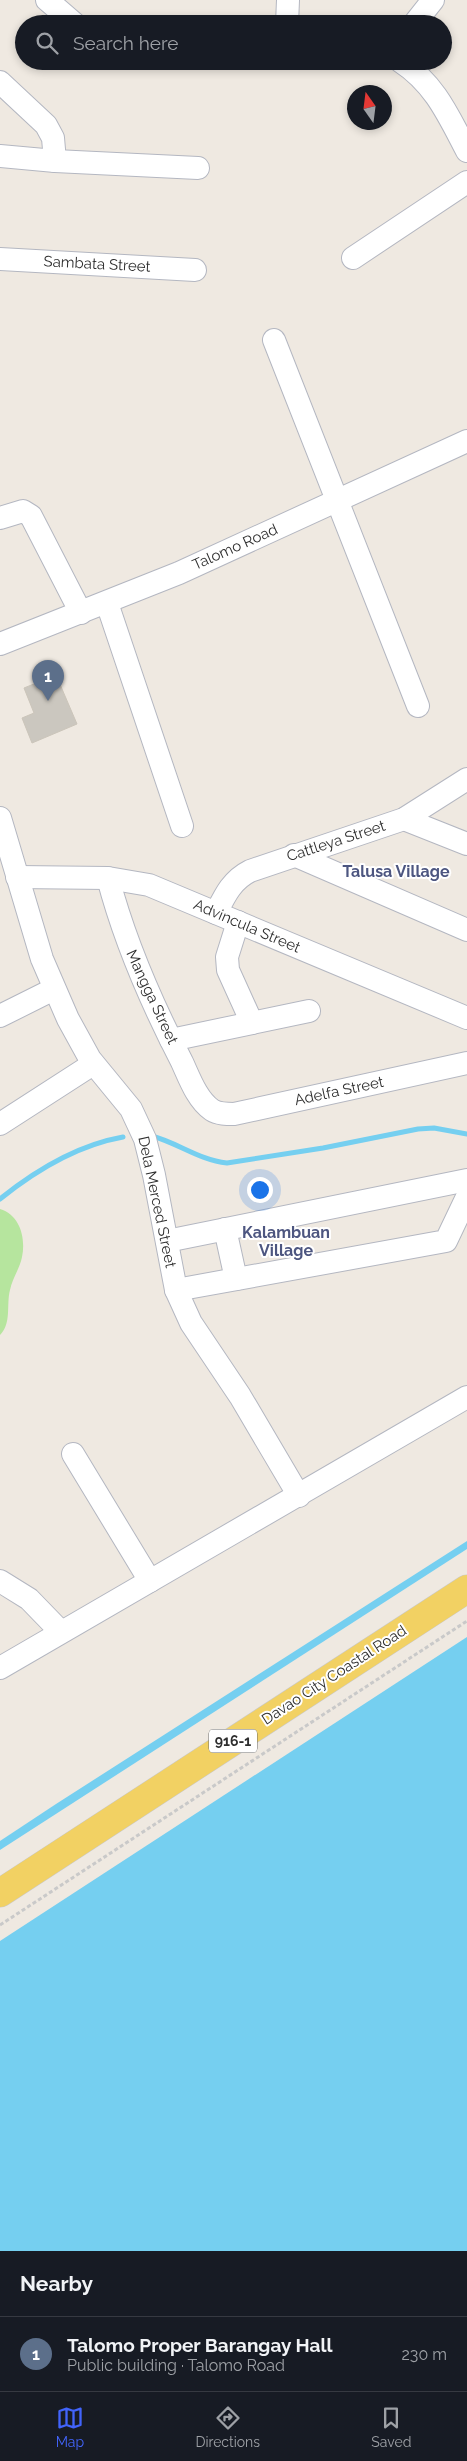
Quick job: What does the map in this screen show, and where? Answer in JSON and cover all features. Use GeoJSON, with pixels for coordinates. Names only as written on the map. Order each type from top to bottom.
{"type":"FeatureCollection","features":[{"type":"Feature","properties":{"kind":"main road","name":"Davao City Coastal Road"},"geometry":{"type":"LineString","coordinates":[[0,1893],[467,1589]]}},
{"type":"Feature","properties":{"kind":"street"},"geometry":{"type":"LineString","coordinates":[[287,15],[288,0]]}},
{"type":"Feature","properties":{"kind":"street"},"geometry":{"type":"LineString","coordinates":[[418,15],[424,2]]}},
{"type":"Feature","properties":{"kind":"street"},"geometry":{"type":"LineString","coordinates":[[412,70],[432,88],[467,151]]}},
{"type":"Feature","properties":{"kind":"street"},"geometry":{"type":"LineString","coordinates":[[0,82],[46,125],[54,138],[55,161]]}},
{"type":"Feature","properties":{"kind":"street"},"geometry":{"type":"LineString","coordinates":[[0,156],[55,161],[198,168]]}},
{"type":"Feature","properties":{"kind":"street"},"geometry":{"type":"LineString","coordinates":[[353,258],[467,182]]}},
{"type":"Feature","properties":{"kind":"street","name":"Sambata Street"},"geometry":{"type":"LineString","coordinates":[[0,259],[195,270]]}},
{"type":"Feature","properties":{"kind":"street"},"geometry":{"type":"LineString","coordinates":[[274,340],[418,706]]}},
{"type":"Feature","properties":{"kind":"street","name":"Talomo Road"},"geometry":{"type":"LineString","coordinates":[[0,644],[107,603],[467,441]]}},
{"type":"Feature","properties":{"kind":"street"},"geometry":{"type":"LineString","coordinates":[[0,518],[23,510],[31,516],[80,613]]}},
{"type":"Feature","properties":{"kind":"street"},"geometry":{"type":"LineString","coordinates":[[107,603],[182,826]]}},
{"type":"Feature","properties":{"kind":"street","name":"Cattleya Street"},"geometry":{"type":"LineString","coordinates":[[216,913],[230,887],[238,877],[294,855],[404,819],[467,779]]}},
{"type":"Feature","properties":{"kind":"street","name":"Dela Merced Street"},"geometry":{"type":"LineString","coordinates":[[0,818],[42,959],[68,1019],[94,1064],[122,1095],[139,1123],[151,1158],[176,1290],[191,1322],[240,1396],[299,1496]]}},
{"type":"Feature","properties":{"kind":"street"},"geometry":{"type":"LineString","coordinates":[[404,819],[467,844]]}},
{"type":"Feature","properties":{"kind":"street"},"geometry":{"type":"LineString","coordinates":[[294,855],[467,930]]}},
{"type":"Feature","properties":{"kind":"street","name":"Advincula Street"},"geometry":{"type":"LineString","coordinates":[[17,877],[108,878],[149,885],[467,1018]]}},
{"type":"Feature","properties":{"kind":"street","name":"Mangga Street"},"geometry":{"type":"LineString","coordinates":[[108,878],[119,922],[130,953],[170,1040],[195,1088],[211,1110]]}},
{"type":"Feature","properties":{"kind":"street"},"geometry":{"type":"LineString","coordinates":[[238,922],[227,957],[228,970],[252,1023]]}},
{"type":"Feature","properties":{"kind":"street"},"geometry":{"type":"LineString","coordinates":[[0,1016],[54,988]]}},
{"type":"Feature","properties":{"kind":"street"},"geometry":{"type":"LineString","coordinates":[[170,1040],[309,1011]]}},
{"type":"Feature","properties":{"kind":"street","name":"Adelfa Street"},"geometry":{"type":"LineString","coordinates":[[211,1110],[221,1114],[234,1114],[467,1063]]}},
{"type":"Feature","properties":{"kind":"street"},"geometry":{"type":"LineString","coordinates":[[0,1124],[94,1064]]}},
{"type":"Feature","properties":{"kind":"street"},"geometry":{"type":"LineString","coordinates":[[167,1241],[467,1180]]}},
{"type":"Feature","properties":{"kind":"street"},"geometry":{"type":"LineString","coordinates":[[176,1290],[446,1241],[467,1197]]}},
{"type":"Feature","properties":{"kind":"street"},"geometry":{"type":"LineString","coordinates":[[224,1229],[236,1279]]}},
{"type":"Feature","properties":{"kind":"street"},"geometry":{"type":"LineString","coordinates":[[0,1668],[467,1397]]}},
{"type":"Feature","properties":{"kind":"street"},"geometry":{"type":"LineString","coordinates":[[73,1454],[150,1581]]}},
{"type":"Feature","properties":{"kind":"street"},"geometry":{"type":"LineString","coordinates":[[0,1581],[29,1599],[61,1632]]}},
{"type":"Feature","properties":{"kind":"path"},"geometry":{"type":"LineString","coordinates":[[0,1925],[467,1621]]}},
{"type":"Feature","properties":{"kind":"green space"},"geometry":{"type":"Polygon","coordinates":[[[0,1209],[7,1212],[17,1222],[22,1235],[23,1250],[10,1290],[6,1325],[0,1335],[0,1209]]]}},
{"type":"Feature","properties":{"kind":"water"},"geometry":{"type":"Polygon","coordinates":[[[467,1541],[467,1549],[0,1850],[0,1841],[467,1541]]]}},
{"type":"Feature","properties":{"kind":"water"},"geometry":{"type":"Polygon","coordinates":[[[467,1637],[467,2251],[0,2251],[0,1941],[467,1637]]]}},
{"type":"Feature","properties":{"kind":"building"},"geometry":{"type":"Polygon","coordinates":[[[56,675],[77,724],[32,743],[22,718],[34,713],[24,688],[56,675]]]}},
{"type":"Feature","properties":{"kind":"waterway"},"geometry":{"type":"LineString","coordinates":[[152,1136],[198,1155],[227,1163],[323,1148],[418,1129],[434,1128],[467,1134]]}},
{"type":"Feature","properties":{"kind":"waterway"},"geometry":{"type":"LineString","coordinates":[[0,1199],[28,1178],[58,1160],[90,1146],[123,1137]]}},
{"type":"Feature","properties":{"kind":"place","name":"Talomo Proper Barangay Hall"},"geometry":{"type":"Point","coordinates":[48,701]}},
{"type":"Feature","properties":{"kind":"district","name":"Talusa Village"},"geometry":{"type":"Point","coordinates":[396,871]}},
{"type":"Feature","properties":{"kind":"district","name":"Kalambuan Village"},"geometry":{"type":"Point","coordinates":[286,1241]}}]}
